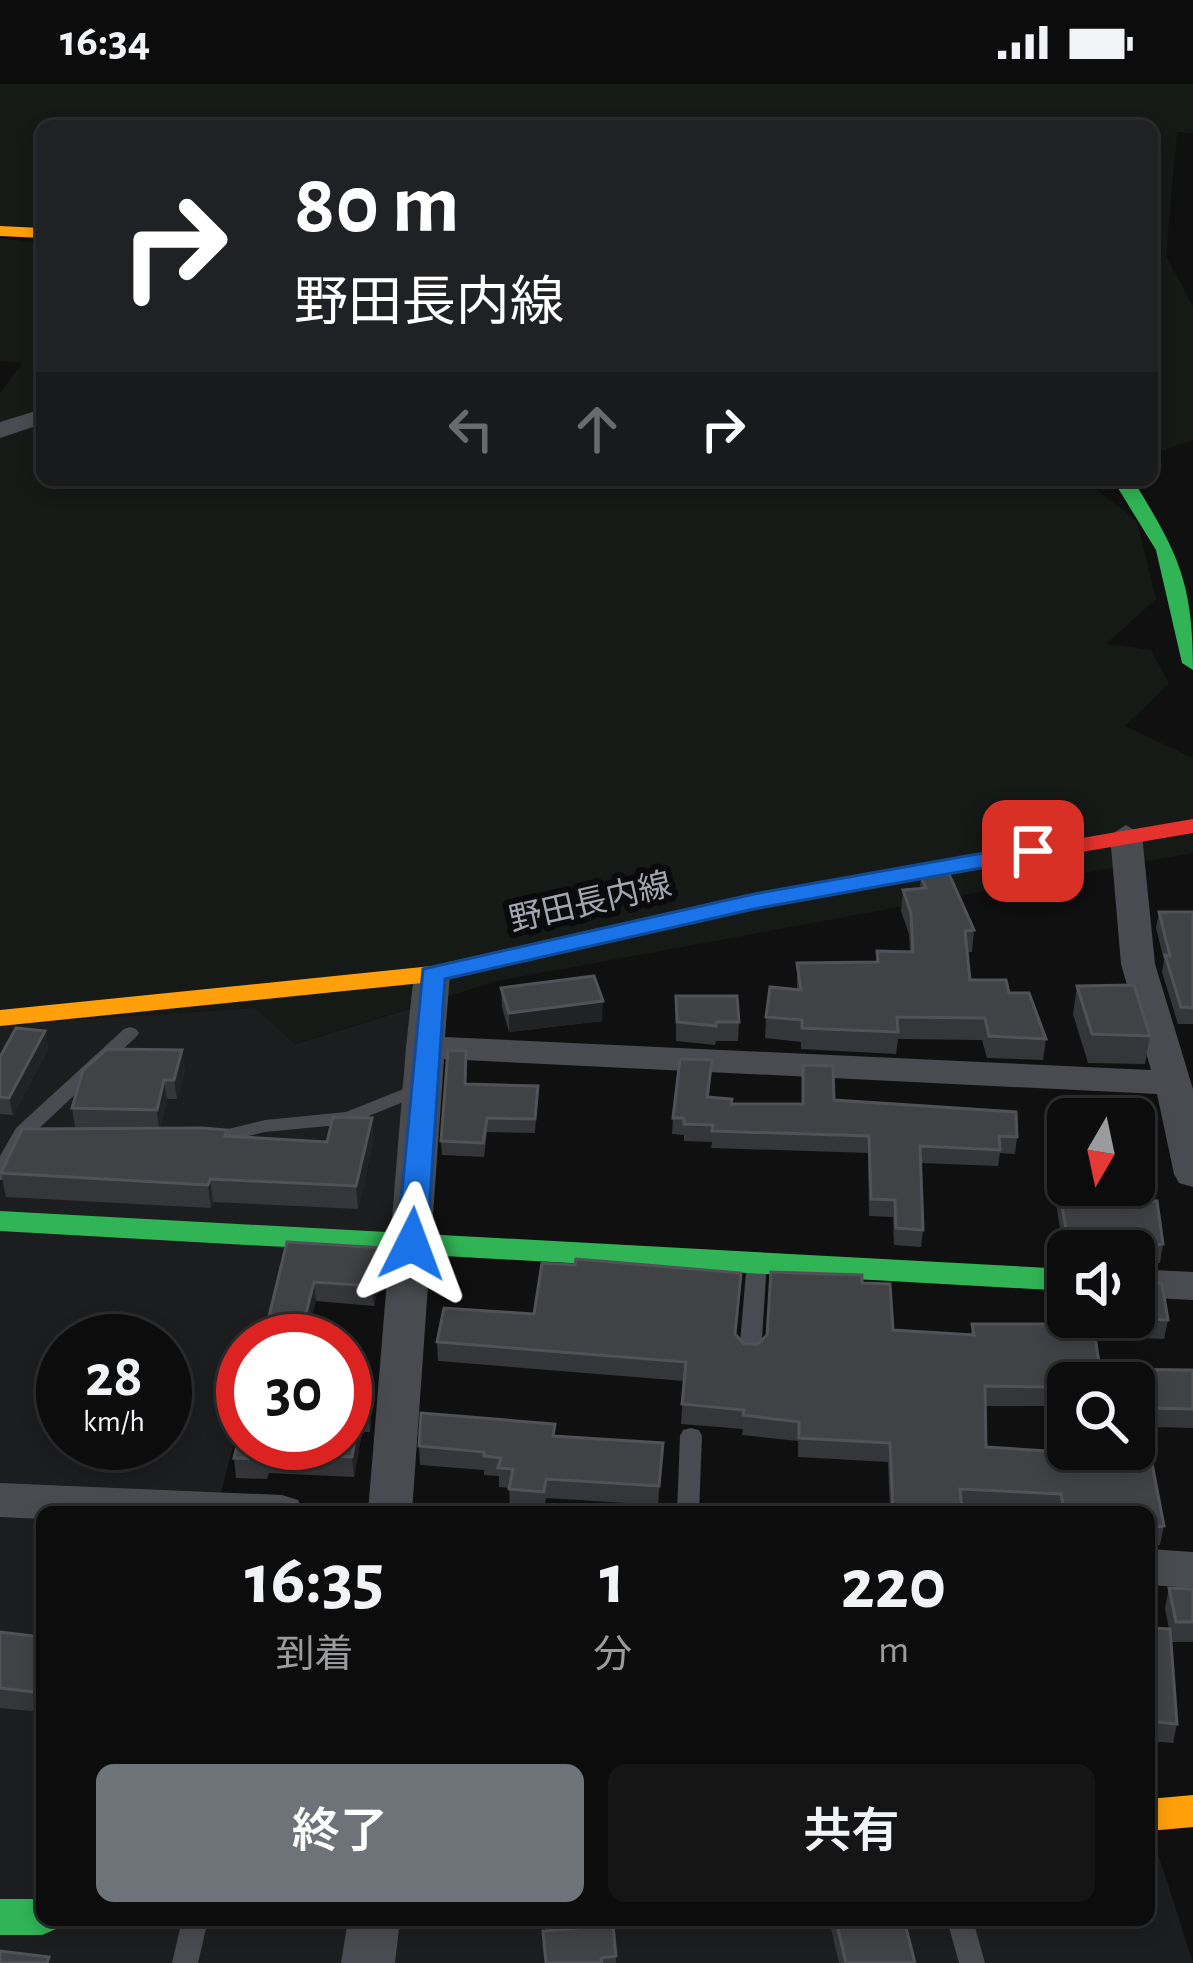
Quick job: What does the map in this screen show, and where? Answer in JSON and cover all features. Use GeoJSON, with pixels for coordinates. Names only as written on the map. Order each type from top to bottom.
{"type":"FeatureCollection","features":[{"type":"Feature","properties":{"kind":"street"},"geometry":{"type":"LineString","coordinates":[[0,231],[36,233]]}},
{"type":"Feature","properties":{"kind":"street"},"geometry":{"type":"LineString","coordinates":[[0,430],[36,418]]}},
{"type":"Feature","properties":{"kind":"street"},"geometry":{"type":"LineString","coordinates":[[1128,486],[1150,513],[1168,553],[1180,601],[1184,649],[1193,663]]}},
{"type":"Feature","properties":{"kind":"street","name":"野田長内線"},"geometry":{"type":"LineString","coordinates":[[0,1018],[432,974],[754,901],[1193,826]]}},
{"type":"Feature","properties":{"kind":"street"},"geometry":{"type":"LineString","coordinates":[[1126,835],[1138,964],[1173,1083],[1193,1174]]}},
{"type":"Feature","properties":{"kind":"street"},"geometry":{"type":"LineString","coordinates":[[390,1506],[432,974]]}},
{"type":"Feature","properties":{"kind":"street"},"geometry":{"type":"LineString","coordinates":[[424,1047],[1173,1083]]}},
{"type":"Feature","properties":{"kind":"street"},"geometry":{"type":"LineString","coordinates":[[0,1221],[1047,1279]]}},
{"type":"Feature","properties":{"kind":"street"},"geometry":{"type":"LineString","coordinates":[[1155,1284],[1193,1286]]}},
{"type":"Feature","properties":{"kind":"street"},"geometry":{"type":"LineString","coordinates":[[0,1500],[141,1506]]}},
{"type":"Feature","properties":{"kind":"street"},"geometry":{"type":"LineString","coordinates":[[1155,1567],[1193,1570]]}},
{"type":"Feature","properties":{"kind":"street"},"geometry":{"type":"LineString","coordinates":[[1155,1814],[1193,1811]]}},
{"type":"Feature","properties":{"kind":"street"},"geometry":{"type":"LineString","coordinates":[[0,1917],[36,1917]]}},
{"type":"Feature","properties":{"kind":"street"},"geometry":{"type":"LineString","coordinates":[[368,1963],[373,1926]]}},
{"type":"Feature","properties":{"kind":"lane"},"geometry":{"type":"LineString","coordinates":[[0,1174],[22,1132],[130,1033]]}},
{"type":"Feature","properties":{"kind":"lane"},"geometry":{"type":"LineString","coordinates":[[181,1140],[349,1118],[421,1088]]}},
{"type":"Feature","properties":{"kind":"lane"},"geometry":{"type":"LineString","coordinates":[[22,1132],[54,1138]]}},
{"type":"Feature","properties":{"kind":"lane"},"geometry":{"type":"LineString","coordinates":[[750,1354],[757,1261]]}},
{"type":"Feature","properties":{"kind":"lane"},"geometry":{"type":"LineString","coordinates":[[688,1506],[691,1436]]}},
{"type":"Feature","properties":{"kind":"lane"},"geometry":{"type":"LineString","coordinates":[[184,1963],[193,1926]]}},
{"type":"Feature","properties":{"kind":"lane"},"geometry":{"type":"LineString","coordinates":[[962,1926],[972,1963]]}},
{"type":"Feature","properties":{"kind":"shaded area"},"geometry":{"type":"Polygon","coordinates":[[[0,84],[1193,84],[1193,133],[1177,132],[1166,256],[1193,306],[1193,440],[1158,452],[1158,120],[36,120],[36,227],[0,226],[0,84]]]}},
{"type":"Feature","properties":{"kind":"shaded area"},"geometry":{"type":"Polygon","coordinates":[[[0,238],[36,243],[36,486],[1092,486],[1137,521],[1156,599],[1106,644],[1151,650],[1169,684],[1125,726],[1193,758],[1193,853],[497,981],[295,1044],[255,1008],[0,1024],[0,393],[22,363],[0,361],[0,238]]]}},
{"type":"Feature","properties":{"kind":"shaded area"},"geometry":{"type":"Polygon","coordinates":[[[256,1008],[296,1044],[412,1008],[395,1254],[286,1246],[268,1314],[216,1314],[216,1470],[227,1470],[218,1506],[36,1506],[36,1926],[1155,1926],[1155,1844],[1193,1963],[0,1963],[0,1024],[256,1008]]]}},
{"type":"Feature","properties":{"kind":"building"},"geometry":{"type":"Polygon","coordinates":[[[949,874],[974,930],[965,931],[970,980],[1006,980],[1009,993],[1029,993],[1046,1039],[989,1036],[985,1018],[897,1017],[898,1032],[802,1028],[802,1020],[766,1017],[770,987],[801,990],[797,963],[878,962],[877,951],[913,952],[911,913],[903,890],[926,888],[921,877],[949,874]]]}},
{"type":"Feature","properties":{"kind":"building"},"geometry":{"type":"Polygon","coordinates":[[[1159,912],[1193,912],[1193,1008],[1181,1007],[1165,955],[1170,956],[1159,912]]]}},
{"type":"Feature","properties":{"kind":"building"},"geometry":{"type":"Polygon","coordinates":[[[594,976],[603,1001],[509,1013],[501,988],[594,976]]]}},
{"type":"Feature","properties":{"kind":"building"},"geometry":{"type":"Polygon","coordinates":[[[1134,985],[1150,1036],[1092,1034],[1077,986],[1134,985]]]}},
{"type":"Feature","properties":{"kind":"building"},"geometry":{"type":"Polygon","coordinates":[[[676,996],[737,996],[739,1022],[716,1022],[716,1026],[677,1022],[676,996]]]}},
{"type":"Feature","properties":{"kind":"building"},"geometry":{"type":"Polygon","coordinates":[[[16,1028],[45,1031],[9,1098],[0,1097],[0,1057],[16,1028]]]}},
{"type":"Feature","properties":{"kind":"building"},"geometry":{"type":"Polygon","coordinates":[[[107,1049],[182,1050],[174,1080],[164,1080],[157,1110],[72,1108],[83,1070],[107,1049]]]}},
{"type":"Feature","properties":{"kind":"building"},"geometry":{"type":"Polygon","coordinates":[[[448,1050],[466,1051],[465,1084],[538,1086],[535,1119],[487,1118],[483,1143],[441,1141],[448,1050]]]}},
{"type":"Feature","properties":{"kind":"building"},"geometry":{"type":"Polygon","coordinates":[[[680,1059],[712,1060],[707,1097],[732,1099],[731,1104],[803,1104],[803,1065],[833,1066],[834,1100],[1016,1112],[1017,1137],[999,1136],[1000,1150],[920,1146],[923,1230],[896,1228],[895,1200],[871,1199],[869,1136],[712,1131],[713,1125],[684,1124],[684,1118],[673,1118],[680,1059]]]}},
{"type":"Feature","properties":{"kind":"building"},"geometry":{"type":"Polygon","coordinates":[[[333,1117],[372,1118],[356,1186],[210,1179],[208,1185],[1,1173],[22,1129],[202,1128],[227,1130],[225,1136],[327,1142],[333,1117]]]}},
{"type":"Feature","properties":{"kind":"building"},"geometry":{"type":"Polygon","coordinates":[[[1157,1201],[1163,1244],[1155,1245],[1155,1230],[1066,1230],[1062,1206],[1155,1206],[1157,1201]]]}},
{"type":"Feature","properties":{"kind":"building"},"geometry":{"type":"Polygon","coordinates":[[[287,1242],[382,1248],[372,1286],[314,1282],[306,1314],[270,1314],[287,1242]]]}},
{"type":"Feature","properties":{"kind":"building"},"geometry":{"type":"Polygon","coordinates":[[[576,1259],[741,1273],[735,1334],[744,1344],[758,1344],[767,1335],[771,1272],[862,1275],[862,1283],[890,1284],[893,1330],[974,1335],[972,1324],[1047,1324],[1047,1338],[1095,1338],[1099,1362],[1047,1362],[1047,1387],[985,1386],[986,1447],[1047,1451],[1047,1470],[1153,1470],[1164,1526],[1155,1527],[1155,1506],[1063,1506],[1061,1494],[960,1489],[961,1506],[893,1506],[890,1443],[799,1438],[799,1422],[682,1404],[686,1362],[437,1342],[444,1308],[534,1314],[542,1263],[575,1265],[576,1259]]]}},
{"type":"Feature","properties":{"kind":"building"},"geometry":{"type":"Polygon","coordinates":[[[1155,1282],[1162,1284],[1168,1320],[1155,1319],[1155,1282]]]}},
{"type":"Feature","properties":{"kind":"building"},"geometry":{"type":"Polygon","coordinates":[[[1155,1370],[1193,1370],[1193,1409],[1155,1408],[1155,1370]]]}},
{"type":"Feature","properties":{"kind":"building"},"geometry":{"type":"Polygon","coordinates":[[[421,1413],[555,1424],[553,1436],[663,1443],[659,1486],[546,1479],[544,1492],[509,1489],[513,1469],[498,1468],[501,1458],[419,1446],[421,1413]]]}},
{"type":"Feature","properties":{"kind":"building"},"geometry":{"type":"Polygon","coordinates":[[[1169,1588],[1193,1589],[1193,1622],[1176,1622],[1169,1588]]]}},
{"type":"Feature","properties":{"kind":"building"},"geometry":{"type":"Polygon","coordinates":[[[1155,1628],[1170,1629],[1177,1724],[1155,1722],[1155,1628]]]}},
{"type":"Feature","properties":{"kind":"building"},"geometry":{"type":"Polygon","coordinates":[[[0,1632],[36,1636],[36,1692],[0,1688],[0,1632]]]}},
{"type":"Feature","properties":{"kind":"building"},"geometry":{"type":"Polygon","coordinates":[[[613,1926],[616,1956],[601,1958],[602,1963],[546,1963],[543,1931],[613,1926]]]}},
{"type":"Feature","properties":{"kind":"building"},"geometry":{"type":"Polygon","coordinates":[[[837,1926],[906,1926],[915,1963],[846,1963],[837,1926]]]}},
{"type":"Feature","properties":{"kind":"building"},"geometry":{"type":"Polygon","coordinates":[[[0,1951],[49,1957],[47,1963],[0,1963],[0,1951]]]}},
{"type":"Feature","properties":{"kind":"traffic: fast"},"geometry":{"type":"LineString","coordinates":[[1127,486],[1166,550],[1193,663]]}},
{"type":"Feature","properties":{"kind":"traffic: fast"},"geometry":{"type":"LineString","coordinates":[[0,1221],[1047,1279]]}},
{"type":"Feature","properties":{"kind":"traffic: fast"},"geometry":{"type":"LineString","coordinates":[[0,1917],[36,1917]]}},
{"type":"Feature","properties":{"kind":"traffic: slow"},"geometry":{"type":"LineString","coordinates":[[0,231],[36,233]]}},
{"type":"Feature","properties":{"kind":"traffic: slow"},"geometry":{"type":"LineString","coordinates":[[0,1018],[432,974],[754,901],[1005,858]]}},
{"type":"Feature","properties":{"kind":"traffic: slow"},"geometry":{"type":"LineString","coordinates":[[1155,1814],[1193,1811]]}},
{"type":"Feature","properties":{"kind":"traffic: jam"},"geometry":{"type":"LineString","coordinates":[[1005,858],[1193,826]]}},
{"type":"Feature","properties":{"kind":"route"},"geometry":{"type":"LineString","coordinates":[[412,1244],[432,974],[754,901],[1033,851]]}}]}
